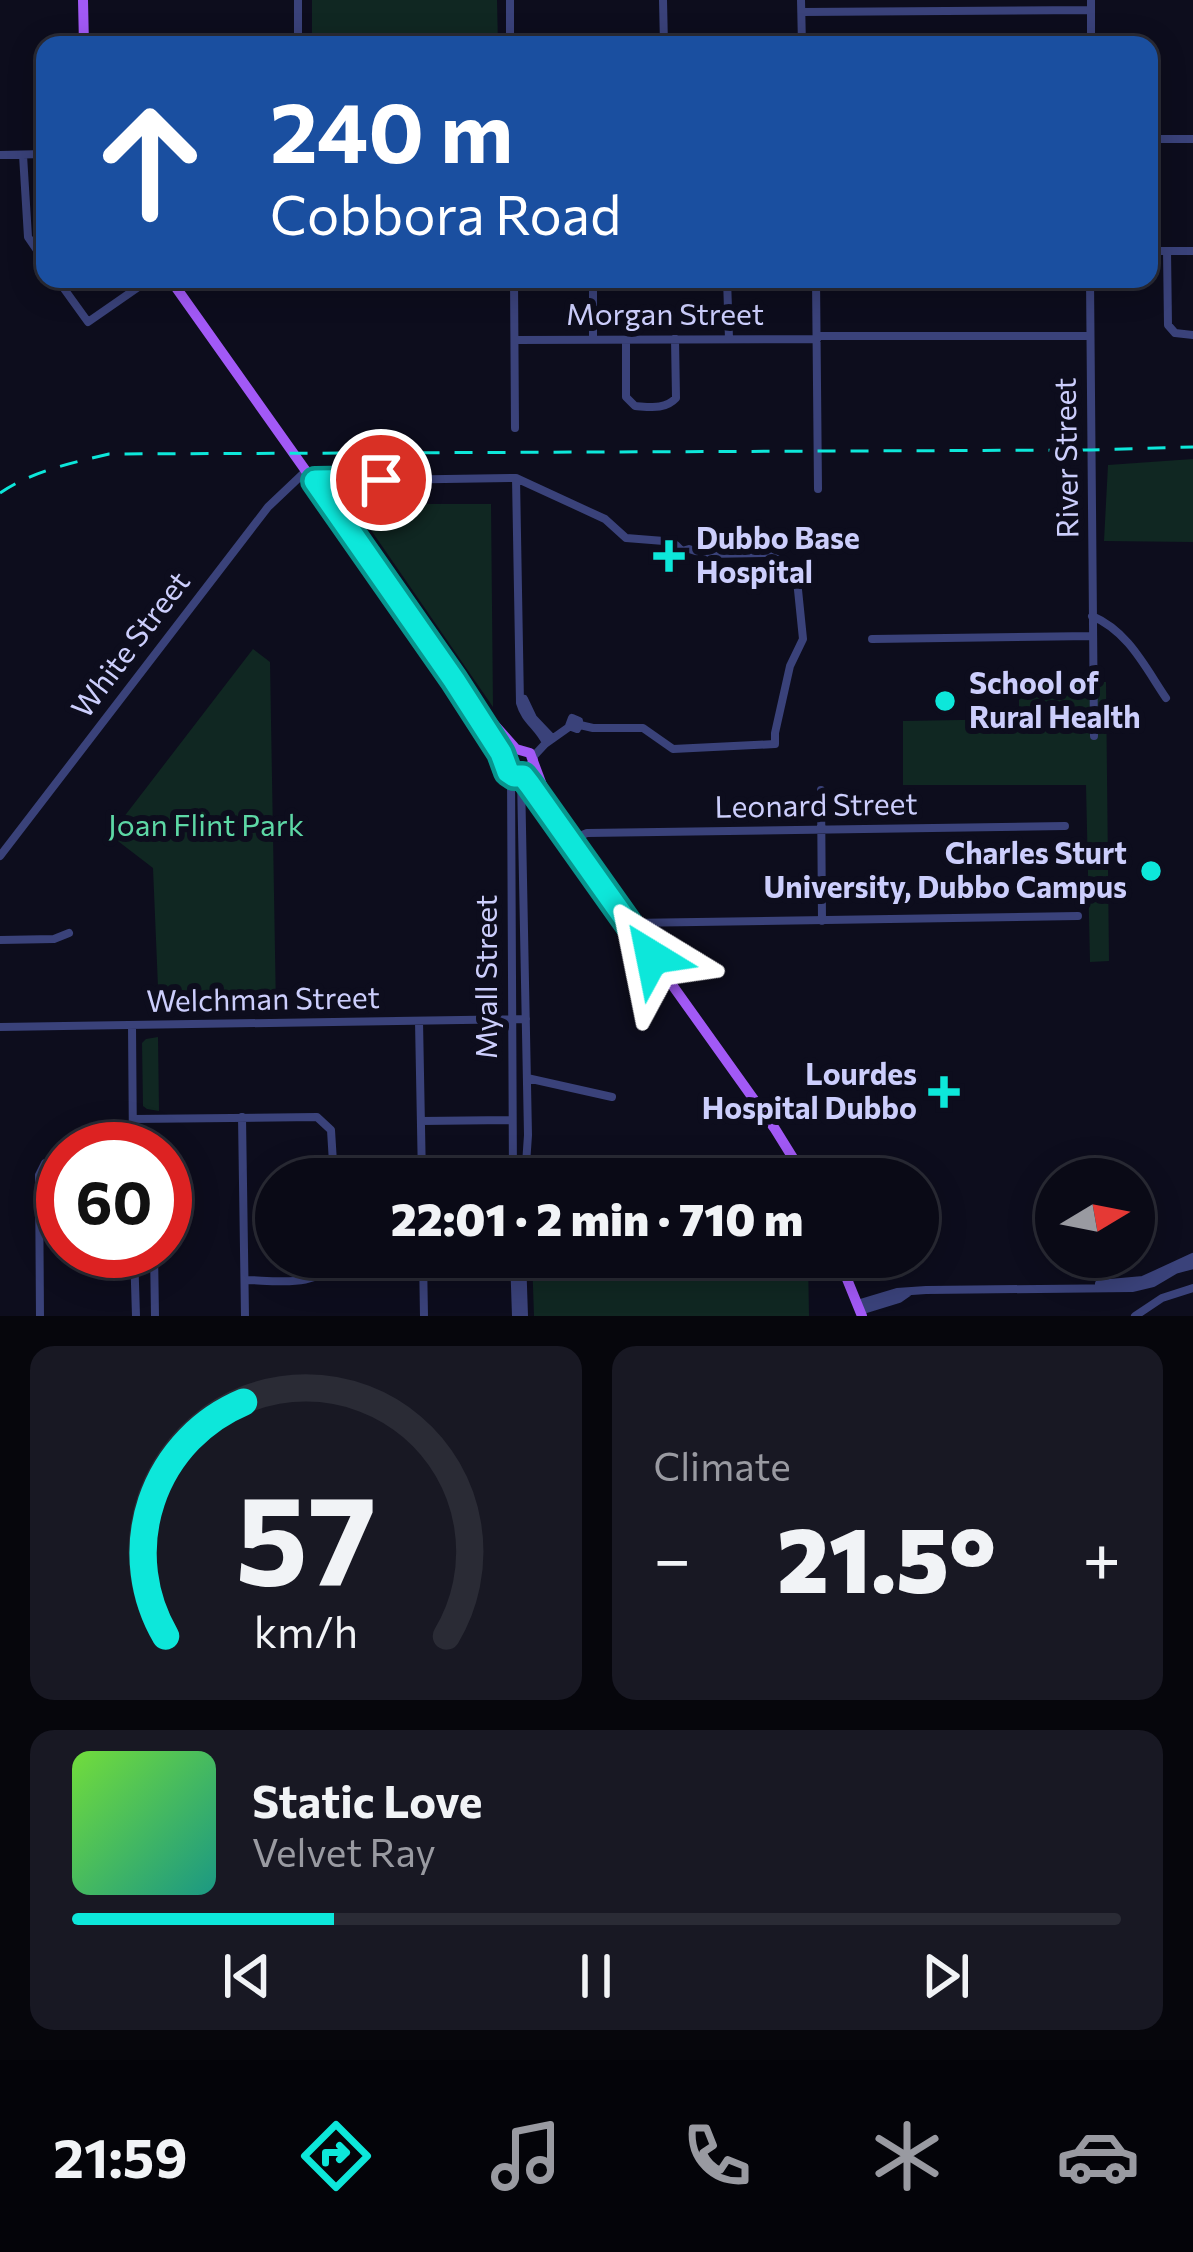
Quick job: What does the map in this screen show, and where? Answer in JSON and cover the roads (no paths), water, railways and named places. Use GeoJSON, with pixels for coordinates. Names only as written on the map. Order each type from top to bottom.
{"type":"FeatureCollection","features":[{"type":"Feature","properties":{"kind":"main road"},"geometry":{"type":"LineString","coordinates":[[83,0],[84,36]]}},
{"type":"Feature","properties":{"kind":"main road"},"geometry":{"type":"LineString","coordinates":[[176,288],[454,680],[505,761],[570,840]]}},
{"type":"Feature","properties":{"kind":"main road"},"geometry":{"type":"LineString","coordinates":[[454,680],[527,754],[570,840],[793,1158]]}},
{"type":"Feature","properties":{"kind":"main road"},"geometry":{"type":"LineString","coordinates":[[505,761],[508,753],[527,754]]}},
{"type":"Feature","properties":{"kind":"main road"},"geometry":{"type":"LineString","coordinates":[[518,776],[532,768],[527,754]]}},
{"type":"Feature","properties":{"kind":"main road"},"geometry":{"type":"LineString","coordinates":[[847,1278],[860,1310]]}},
{"type":"Feature","properties":{"kind":"street"},"geometry":{"type":"LineString","coordinates":[[298,0],[298,36]]}},
{"type":"Feature","properties":{"kind":"street"},"geometry":{"type":"LineString","coordinates":[[510,0],[510,36]]}},
{"type":"Feature","properties":{"kind":"street"},"geometry":{"type":"LineString","coordinates":[[663,0],[664,36]]}},
{"type":"Feature","properties":{"kind":"street"},"geometry":{"type":"LineString","coordinates":[[802,0],[802,36]]}},
{"type":"Feature","properties":{"kind":"street"},"geometry":{"type":"LineString","coordinates":[[802,12],[1090,5],[1091,36]]}},
{"type":"Feature","properties":{"kind":"street"},"geometry":{"type":"LineString","coordinates":[[1158,139],[1193,139]]}},
{"type":"Feature","properties":{"kind":"street"},"geometry":{"type":"LineString","coordinates":[[22,154],[28,237],[36,249]]}},
{"type":"Feature","properties":{"kind":"street"},"geometry":{"type":"LineString","coordinates":[[0,155],[36,154]]}},
{"type":"Feature","properties":{"kind":"street"},"geometry":{"type":"LineString","coordinates":[[1158,250],[1193,251]]}},
{"type":"Feature","properties":{"kind":"street"},"geometry":{"type":"LineString","coordinates":[[1167,250],[1168,325],[1175,333],[1193,334]]}},
{"type":"Feature","properties":{"kind":"street"},"geometry":{"type":"LineString","coordinates":[[63,288],[88,322],[137,288]]}},
{"type":"Feature","properties":{"kind":"street"},"geometry":{"type":"LineString","coordinates":[[514,288],[515,428]]}},
{"type":"Feature","properties":{"kind":"street"},"geometry":{"type":"LineString","coordinates":[[593,288],[593,340]]}},
{"type":"Feature","properties":{"kind":"street"},"geometry":{"type":"LineString","coordinates":[[727,288],[729,339]]}},
{"type":"Feature","properties":{"kind":"street"},"geometry":{"type":"LineString","coordinates":[[816,288],[818,489]]}},
{"type":"Feature","properties":{"kind":"street","name":"River Street"},"geometry":{"type":"LineString","coordinates":[[1090,288],[1094,736]]}},
{"type":"Feature","properties":{"kind":"street","name":"Morgan Street"},"geometry":{"type":"LineString","coordinates":[[514,340],[1090,336]]}},
{"type":"Feature","properties":{"kind":"street"},"geometry":{"type":"LineString","coordinates":[[626,340],[626,397],[635,406],[659,407],[676,398],[675,339]]}},
{"type":"Feature","properties":{"kind":"street"},"geometry":{"type":"LineString","coordinates":[[311,476],[516,478],[604,519],[626,538],[664,541],[682,551],[705,554],[767,553],[788,566],[799,588],[803,639],[790,666],[775,743],[673,749],[643,728],[574,726],[527,754]]}},
{"type":"Feature","properties":{"kind":"street","name":"White Street"},"geometry":{"type":"LineString","coordinates":[[0,856],[268,507],[311,476]]}},
{"type":"Feature","properties":{"kind":"street"},"geometry":{"type":"LineString","coordinates":[[516,478],[520,692],[548,742]]}},
{"type":"Feature","properties":{"kind":"street"},"geometry":{"type":"LineString","coordinates":[[1092,616],[1114,626],[1166,698]]}},
{"type":"Feature","properties":{"kind":"street"},"geometry":{"type":"LineString","coordinates":[[872,639],[1092,636]]}},
{"type":"Feature","properties":{"kind":"street","name":"Myall Street"},"geometry":{"type":"LineString","coordinates":[[518,776],[527,1158]]}},
{"type":"Feature","properties":{"kind":"street","name":"Myall Street"},"geometry":{"type":"LineString","coordinates":[[513,1158],[510,1020],[518,776]]}},
{"type":"Feature","properties":{"kind":"street"},"geometry":{"type":"LineString","coordinates":[[821,790],[822,921]]}},
{"type":"Feature","properties":{"kind":"street"},"geometry":{"type":"LineString","coordinates":[[522,820],[528,806],[546,806]]}},
{"type":"Feature","properties":{"kind":"street","name":"Leonard Street"},"geometry":{"type":"LineString","coordinates":[[570,840],[587,833],[1064,826]]}},
{"type":"Feature","properties":{"kind":"street"},"geometry":{"type":"LineString","coordinates":[[628,923],[1078,916]]}},
{"type":"Feature","properties":{"kind":"street"},"geometry":{"type":"LineString","coordinates":[[0,940],[53,939],[69,933]]}},
{"type":"Feature","properties":{"kind":"street","name":"Welchman Street"},"geometry":{"type":"LineString","coordinates":[[0,1027],[526,1019]]}},
{"type":"Feature","properties":{"kind":"street"},"geometry":{"type":"LineString","coordinates":[[419,1021],[422,1158]]}},
{"type":"Feature","properties":{"kind":"street"},"geometry":{"type":"LineString","coordinates":[[132,1026],[133,1119],[311,1116],[332,1130],[333,1158]]}},
{"type":"Feature","properties":{"kind":"street"},"geometry":{"type":"LineString","coordinates":[[527,1078],[612,1096]]}},
{"type":"Feature","properties":{"kind":"street"},"geometry":{"type":"LineString","coordinates":[[242,1117],[244,1316]]}},
{"type":"Feature","properties":{"kind":"street"},"geometry":{"type":"LineString","coordinates":[[422,1121],[512,1120]]}},
{"type":"Feature","properties":{"kind":"street"},"geometry":{"type":"LineString","coordinates":[[860,1310],[910,1291],[1117,1286],[1193,1261]]}},
{"type":"Feature","properties":{"kind":"street"},"geometry":{"type":"LineString","coordinates":[[40,1278],[40,1316]]}},
{"type":"Feature","properties":{"kind":"street"},"geometry":{"type":"LineString","coordinates":[[135,1278],[136,1316]]}},
{"type":"Feature","properties":{"kind":"street"},"geometry":{"type":"LineString","coordinates":[[154,1278],[155,1316]]}},
{"type":"Feature","properties":{"kind":"street"},"geometry":{"type":"LineString","coordinates":[[244,1280],[314,1278]]}},
{"type":"Feature","properties":{"kind":"street"},"geometry":{"type":"LineString","coordinates":[[423,1278],[424,1316]]}},
{"type":"Feature","properties":{"kind":"street"},"geometry":{"type":"LineString","coordinates":[[519,1278],[520,1316]]}},
{"type":"Feature","properties":{"kind":"street"},"geometry":{"type":"LineString","coordinates":[[1117,1286],[1119,1278]]}},
{"type":"Feature","properties":{"kind":"street"},"geometry":{"type":"LineString","coordinates":[[1135,1316],[1162,1298],[1193,1288]]}},
{"type":"Feature","properties":{"kind":"railway"},"geometry":{"type":"LineString","coordinates":[[0,493],[39,473],[109,454],[1193,447]]}},
{"type":"Feature","properties":{"kind":"place","name":"Dubbo Base Hospital"},"geometry":{"type":"Point","coordinates":[669,556]}},
{"type":"Feature","properties":{"kind":"place","name":"School of Rural Health"},"geometry":{"type":"Point","coordinates":[945,701]}},
{"type":"Feature","properties":{"kind":"place","name":"Charles Sturt University, Dubbo Campus"},"geometry":{"type":"Point","coordinates":[1151,871]}},
{"type":"Feature","properties":{"kind":"place","name":"Lourdes Hospital Dubbo"},"geometry":{"type":"Point","coordinates":[944,1092]}},
{"type":"Feature","properties":{"kind":"park label","name":"Joan Flint Park"},"geometry":{"type":"Point","coordinates":[206,826]}}]}
